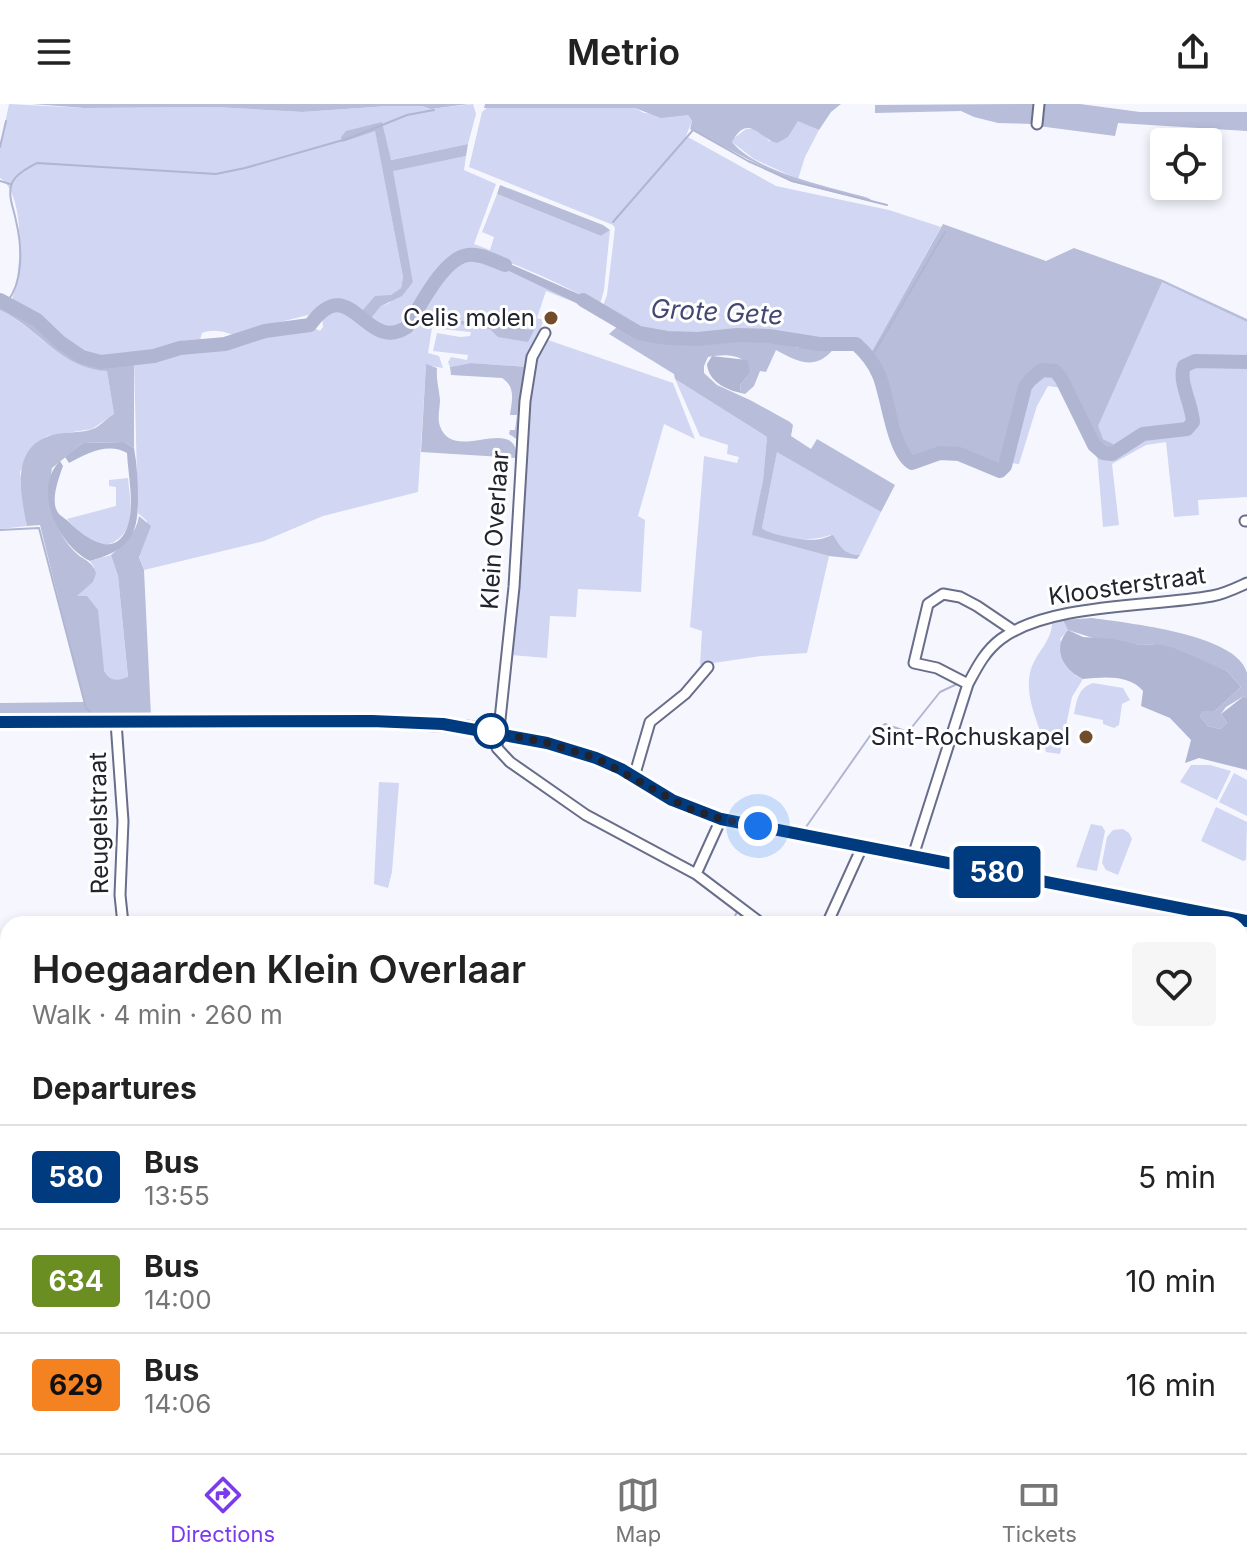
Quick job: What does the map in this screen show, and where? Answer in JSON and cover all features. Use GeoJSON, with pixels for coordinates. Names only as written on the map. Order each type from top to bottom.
{"type":"FeatureCollection","features":[{"type":"Feature","properties":{"kind":"main road"},"geometry":{"type":"LineString","coordinates":[[0,722],[408,722],[497,732],[596,758],[672,800],[721,819],[1221,916]]}},
{"type":"Feature","properties":{"kind":"street"},"geometry":{"type":"LineString","coordinates":[[1037,124],[1039,104]]}},
{"type":"Feature","properties":{"kind":"street","name":"Klein Overlaar"},"geometry":{"type":"LineString","coordinates":[[497,732],[501,726],[514,587],[525,401],[532,357],[545,333]]}},
{"type":"Feature","properties":{"kind":"street","name":"Kloosterstraat"},"geometry":{"type":"LineString","coordinates":[[913,856],[968,684],[988,651],[1014,631],[1051,616],[1215,595],[1247,583]]}},
{"type":"Feature","properties":{"kind":"street"},"geometry":{"type":"LineString","coordinates":[[968,684],[937,668],[914,663],[928,604],[943,594],[969,601],[1014,631]]}},
{"type":"Feature","properties":{"kind":"street"},"geometry":{"type":"LineString","coordinates":[[634,777],[650,722],[685,694],[708,667]]}},
{"type":"Feature","properties":{"kind":"street","name":"Reugelstraat"},"geometry":{"type":"LineString","coordinates":[[116,722],[123,821],[122,916]]}},
{"type":"Feature","properties":{"kind":"street"},"geometry":{"type":"LineString","coordinates":[[497,732],[496,743],[500,753],[565,801],[608,828],[696,874],[751,916]]}},
{"type":"Feature","properties":{"kind":"street"},"geometry":{"type":"LineString","coordinates":[[696,874],[721,819]]}},
{"type":"Feature","properties":{"kind":"street"},"geometry":{"type":"LineString","coordinates":[[831,916],[862,847]]}},
{"type":"Feature","properties":{"kind":"shaded area"},"geometry":{"type":"Polygon","coordinates":[[[9,104],[84,108],[215,107],[302,112],[388,106],[431,109],[473,104],[476,114],[468,144],[390,160],[382,122],[343,141],[375,130],[403,277],[401,288],[391,296],[375,297],[361,312],[352,303],[340,300],[308,315],[264,326],[238,337],[211,331],[202,333],[200,340],[134,355],[96,358],[69,343],[12,300],[18,272],[20,236],[15,201],[9,187],[0,178],[0,147],[9,104]]]}},
{"type":"Feature","properties":{"kind":"shaded area"},"geometry":{"type":"Polygon","coordinates":[[[32,104],[469,104],[431,109],[388,106],[302,112],[215,107],[84,108],[32,104]]]}},
{"type":"Feature","properties":{"kind":"shaded area"},"geometry":{"type":"Polygon","coordinates":[[[485,104],[841,104],[831,112],[819,130],[798,121],[788,137],[777,143],[749,128],[738,133],[732,142],[743,153],[776,170],[876,203],[792,182],[690,129],[692,121],[688,115],[661,118],[635,108],[484,108],[485,104]]]}},
{"type":"Feature","properties":{"kind":"shaded area"},"geometry":{"type":"Polygon","coordinates":[[[1036,104],[1034,124],[998,123],[961,111],[875,113],[875,105],[1036,104]]]}},
{"type":"Feature","properties":{"kind":"shaded area"},"geometry":{"type":"Polygon","coordinates":[[[1041,104],[1080,104],[1140,112],[1247,112],[1247,131],[1118,123],[1115,136],[1038,126],[1041,104]]]}},
{"type":"Feature","properties":{"kind":"shaded area"},"geometry":{"type":"Polygon","coordinates":[[[488,107],[635,108],[644,113],[688,115],[692,121],[686,136],[776,186],[889,210],[941,227],[871,353],[847,340],[813,341],[761,331],[654,334],[602,308],[607,295],[613,225],[469,167],[482,112],[488,107]]]}},
{"type":"Feature","properties":{"kind":"shaded area"},"geometry":{"type":"Polygon","coordinates":[[[798,120],[819,130],[798,179],[754,159],[732,142],[746,129],[758,129],[769,141],[788,137],[798,120]]]}},
{"type":"Feature","properties":{"kind":"shaded area"},"geometry":{"type":"Polygon","coordinates":[[[382,122],[391,160],[468,144],[466,156],[393,171],[413,282],[402,296],[381,306],[369,321],[361,312],[375,296],[391,295],[401,288],[403,277],[375,131],[342,142],[341,137],[346,131],[382,122]]]}},
{"type":"Feature","properties":{"kind":"shaded area"},"geometry":{"type":"Polygon","coordinates":[[[466,156],[464,170],[496,184],[474,244],[490,250],[494,237],[482,232],[497,194],[601,236],[610,230],[604,290],[599,308],[590,299],[546,278],[471,250],[445,264],[404,327],[388,331],[369,321],[381,306],[413,282],[392,170],[466,156]]]}},
{"type":"Feature","properties":{"kind":"shaded area"},"geometry":{"type":"Polygon","coordinates":[[[500,185],[610,230],[601,236],[497,194],[500,185]]]}},
{"type":"Feature","properties":{"kind":"shaded area"},"geometry":{"type":"Polygon","coordinates":[[[943,224],[1046,261],[1074,248],[1163,280],[1247,319],[1247,322],[1162,282],[1098,426],[1103,439],[1113,444],[1113,449],[1105,449],[1098,444],[1067,377],[1052,366],[1040,367],[1030,376],[1015,412],[1003,461],[995,464],[959,448],[909,458],[890,392],[871,353],[943,224]]]}},
{"type":"Feature","properties":{"kind":"shaded area"},"geometry":{"type":"Polygon","coordinates":[[[490,255],[590,299],[599,308],[597,313],[490,262],[490,255]]]}},
{"type":"Feature","properties":{"kind":"shaded area"},"geometry":{"type":"Polygon","coordinates":[[[467,258],[508,268],[576,303],[546,291],[537,318],[544,320],[529,355],[528,367],[471,363],[450,367],[448,362],[451,357],[467,360],[468,355],[433,351],[437,333],[460,337],[470,336],[471,332],[432,328],[428,353],[439,356],[443,368],[426,365],[418,492],[323,516],[264,541],[144,570],[139,556],[147,521],[138,513],[134,363],[181,352],[226,348],[289,329],[301,327],[320,331],[323,327],[322,316],[336,309],[345,309],[379,336],[407,332],[449,269],[467,258]]]}},
{"type":"Feature","properties":{"kind":"shaded area"},"geometry":{"type":"Polygon","coordinates":[[[1162,281],[1247,322],[1247,359],[1201,358],[1185,362],[1178,374],[1188,402],[1187,422],[1182,427],[1142,432],[1113,449],[1112,444],[1103,439],[1097,426],[1162,281]]]}},
{"type":"Feature","properties":{"kind":"shaded area"},"geometry":{"type":"Polygon","coordinates":[[[0,295],[35,314],[69,343],[96,357],[134,355],[134,448],[124,442],[83,443],[52,468],[50,491],[53,512],[61,533],[96,573],[93,582],[77,596],[87,596],[98,610],[104,670],[114,680],[128,677],[118,576],[111,555],[125,543],[139,516],[151,526],[139,557],[144,570],[151,716],[0,716],[0,703],[84,702],[40,525],[27,526],[21,475],[28,451],[37,442],[54,434],[93,429],[114,414],[107,371],[91,369],[63,356],[0,310],[0,295]]]}},
{"type":"Feature","properties":{"kind":"shaded area"},"geometry":{"type":"Polygon","coordinates":[[[0,310],[64,356],[92,368],[107,370],[114,414],[92,429],[47,436],[37,442],[20,472],[27,526],[0,529],[0,310]]]}},
{"type":"Feature","properties":{"kind":"shaded area"},"geometry":{"type":"Polygon","coordinates":[[[499,313],[514,326],[534,330],[528,342],[498,337],[490,329],[448,322],[477,322],[499,313]]]}},
{"type":"Feature","properties":{"kind":"shaded area"},"geometry":{"type":"Polygon","coordinates":[[[617,327],[646,341],[700,344],[764,339],[798,348],[835,347],[828,355],[814,362],[800,361],[776,350],[766,372],[760,371],[754,386],[745,394],[741,393],[740,385],[751,372],[739,358],[727,355],[708,357],[704,373],[717,385],[790,422],[793,425],[791,436],[811,449],[817,439],[895,485],[881,512],[777,452],[762,528],[773,534],[799,539],[815,540],[833,535],[844,550],[860,555],[857,559],[829,556],[752,535],[763,480],[767,437],[609,334],[617,327]]]}},
{"type":"Feature","properties":{"kind":"shaded area"},"geometry":{"type":"Polygon","coordinates":[[[548,340],[673,383],[695,439],[664,424],[638,516],[645,520],[641,592],[578,589],[576,617],[550,616],[547,658],[511,655],[530,386],[535,358],[548,340]]]}},
{"type":"Feature","properties":{"kind":"shaded area"},"geometry":{"type":"Polygon","coordinates":[[[712,356],[747,360],[751,372],[740,385],[741,393],[714,380],[707,364],[712,356]]]}},
{"type":"Feature","properties":{"kind":"shaded area"},"geometry":{"type":"Polygon","coordinates":[[[471,363],[528,367],[518,440],[509,434],[510,430],[515,430],[517,415],[510,415],[512,394],[502,378],[451,375],[450,367],[471,363]]]}},
{"type":"Feature","properties":{"kind":"shaded area"},"geometry":{"type":"Polygon","coordinates":[[[426,364],[437,368],[439,423],[447,437],[457,441],[506,439],[514,445],[517,458],[421,452],[426,364]]]}},
{"type":"Feature","properties":{"kind":"shaded area"},"geometry":{"type":"Polygon","coordinates":[[[1247,365],[1247,497],[1198,500],[1199,515],[1174,517],[1166,442],[1146,445],[1112,464],[1119,525],[1103,527],[1097,453],[1112,458],[1140,439],[1188,432],[1196,426],[1196,405],[1184,375],[1193,367],[1247,365]]]}},
{"type":"Feature","properties":{"kind":"shaded area"},"geometry":{"type":"Polygon","coordinates":[[[1040,375],[1055,378],[1062,388],[1048,386],[1037,406],[1019,464],[1011,463],[1029,394],[1040,375]]]}},
{"type":"Feature","properties":{"kind":"shaded area"},"geometry":{"type":"Polygon","coordinates":[[[675,379],[767,437],[753,535],[829,556],[807,653],[700,665],[702,631],[690,627],[704,456],[737,463],[739,457],[727,454],[728,445],[700,436],[675,379]]]}},
{"type":"Feature","properties":{"kind":"shaded area"},"geometry":{"type":"Polygon","coordinates":[[[124,442],[134,448],[135,454],[138,492],[136,524],[122,547],[90,561],[68,543],[52,516],[48,487],[52,473],[60,461],[63,466],[55,497],[59,514],[93,540],[102,544],[118,541],[124,534],[130,513],[127,453],[105,449],[69,463],[65,457],[83,443],[124,442]]]}},
{"type":"Feature","properties":{"kind":"shaded area"},"geometry":{"type":"Polygon","coordinates":[[[777,451],[881,512],[860,555],[842,549],[830,535],[795,539],[762,528],[777,451]]]}},
{"type":"Feature","properties":{"kind":"shaded area"},"geometry":{"type":"Polygon","coordinates":[[[128,478],[130,517],[125,531],[117,540],[107,544],[94,543],[67,519],[116,506],[116,487],[109,486],[109,480],[128,478]]]}},
{"type":"Feature","properties":{"kind":"shaded area"},"geometry":{"type":"Polygon","coordinates":[[[111,555],[118,576],[128,678],[113,681],[107,677],[75,597],[93,582],[94,567],[90,561],[111,555]]]}},
{"type":"Feature","properties":{"kind":"shaded area"},"geometry":{"type":"Polygon","coordinates":[[[1092,618],[1154,627],[1224,649],[1239,660],[1247,673],[1247,698],[1244,696],[1226,707],[1221,714],[1227,723],[1220,729],[1208,726],[1200,716],[1201,710],[1215,711],[1241,687],[1227,671],[1158,644],[1140,645],[1093,638],[1068,630],[1063,620],[1092,618]]]}},
{"type":"Feature","properties":{"kind":"shaded area"},"geometry":{"type":"Polygon","coordinates":[[[1063,620],[1068,630],[1060,639],[1076,676],[1083,679],[1072,697],[1060,754],[1046,752],[1031,703],[1029,683],[1032,666],[1049,636],[1052,622],[1063,620]]]}},
{"type":"Feature","properties":{"kind":"shaded area"},"geometry":{"type":"Polygon","coordinates":[[[1068,630],[1083,637],[1174,648],[1227,671],[1241,687],[1215,711],[1202,711],[1200,716],[1208,726],[1220,729],[1227,723],[1221,714],[1244,696],[1247,698],[1247,770],[1199,758],[1185,763],[1191,740],[1170,718],[1141,706],[1143,691],[1137,686],[1123,679],[1083,679],[1070,670],[1060,651],[1068,630]]]}},
{"type":"Feature","properties":{"kind":"shaded area"},"geometry":{"type":"Polygon","coordinates":[[[1093,683],[1123,688],[1130,700],[1122,704],[1119,725],[1114,728],[1103,724],[1103,720],[1074,714],[1081,691],[1093,683]]]}},
{"type":"Feature","properties":{"kind":"shaded area"},"geometry":{"type":"Polygon","coordinates":[[[1191,765],[1210,765],[1231,771],[1217,800],[1180,782],[1191,765]]]}},
{"type":"Feature","properties":{"kind":"shaded area"},"geometry":{"type":"Polygon","coordinates":[[[1234,773],[1247,780],[1247,816],[1219,802],[1234,773]]]}},
{"type":"Feature","properties":{"kind":"shaded area"},"geometry":{"type":"Polygon","coordinates":[[[379,782],[399,783],[388,888],[374,884],[379,782]]]}},
{"type":"Feature","properties":{"kind":"shaded area"},"geometry":{"type":"Polygon","coordinates":[[[1216,807],[1247,822],[1246,860],[1201,841],[1216,807]]]}},
{"type":"Feature","properties":{"kind":"shaded area"},"geometry":{"type":"Polygon","coordinates":[[[1091,824],[1102,826],[1105,831],[1097,871],[1076,867],[1091,824]]]}},
{"type":"Feature","properties":{"kind":"shaded area"},"geometry":{"type":"Polygon","coordinates":[[[1123,829],[1132,839],[1118,875],[1106,870],[1102,863],[1107,837],[1113,830],[1123,829]]]}},
{"type":"Feature","properties":{"kind":"waterway"},"geometry":{"type":"LineString","coordinates":[[7,302],[13,294],[20,263],[12,183],[37,163],[216,174],[350,138],[407,115],[434,110]]}},
{"type":"Feature","properties":{"kind":"waterway"},"geometry":{"type":"LineString","coordinates":[[0,147],[6,121]]}},
{"type":"Feature","properties":{"kind":"waterway"},"geometry":{"type":"LineString","coordinates":[[613,222],[693,130],[792,181],[887,205]]}},
{"type":"Feature","properties":{"kind":"waterway"},"geometry":{"type":"LineString","coordinates":[[0,181],[10,184]]}},
{"type":"Feature","properties":{"kind":"waterway"},"geometry":{"type":"LineString","coordinates":[[868,358],[945,232]]}},
{"type":"Feature","properties":{"kind":"waterway","name":"Grote Gete"},"geometry":{"type":"LineString","coordinates":[[0,300],[37,320],[82,357],[101,362],[154,356],[180,348],[225,344],[265,331],[310,325],[324,310],[337,305],[348,308],[380,330],[392,333],[407,327],[441,274],[459,258],[477,255],[505,265]]}},
{"type":"Feature","properties":{"kind":"waterway","name":"Grote Gete"},"geometry":{"type":"LineString","coordinates":[[583,300],[639,333],[667,338],[769,336],[819,344],[856,344],[877,371],[900,448],[912,463],[940,453],[959,454],[1000,471],[1005,466],[1025,387],[1042,370],[1055,371],[1061,378],[1094,445],[1103,453],[1112,454],[1143,434],[1187,429],[1193,422],[1183,379],[1184,366],[1195,361],[1247,362]]}},
{"type":"Feature","properties":{"kind":"waterway","name":"Grote Gete"},"geometry":{"type":"LineString","coordinates":[[1244,361],[1247,367]]}},
{"type":"Feature","properties":{"kind":"waterway"},"geometry":{"type":"LineString","coordinates":[[0,530],[39,528],[86,708],[91,713]]}},
{"type":"Feature","properties":{"kind":"waterway","name":"Klein Overlaar"},"geometry":{"type":"LineString","coordinates":[[806,827],[872,733],[885,724],[908,732],[940,692],[957,684]]}},
{"type":"Feature","properties":{"kind":"waterway","name":"Klein Overlaar"},"geometry":{"type":"LineString","coordinates":[[735,916],[737,912]]}},
{"type":"Feature","properties":{"kind":"bus line","name":"580"},"geometry":{"type":"LineString","coordinates":[[0,722],[372,721],[468,727],[547,743],[596,758],[621,769],[672,800],[721,819],[1220,916]]}},
{"type":"Feature","properties":{"kind":"place","name":"Celis molen"},"geometry":{"type":"Point","coordinates":[551,318]}},
{"type":"Feature","properties":{"kind":"place","name":"Sint-Rochuskapel"},"geometry":{"type":"Point","coordinates":[1086,737]}},
{"type":"Feature","properties":{"kind":"route"},"geometry":{"type":"LineString","coordinates":[[491,731],[596,758],[688,808],[721,819],[758,826]]}}]}
